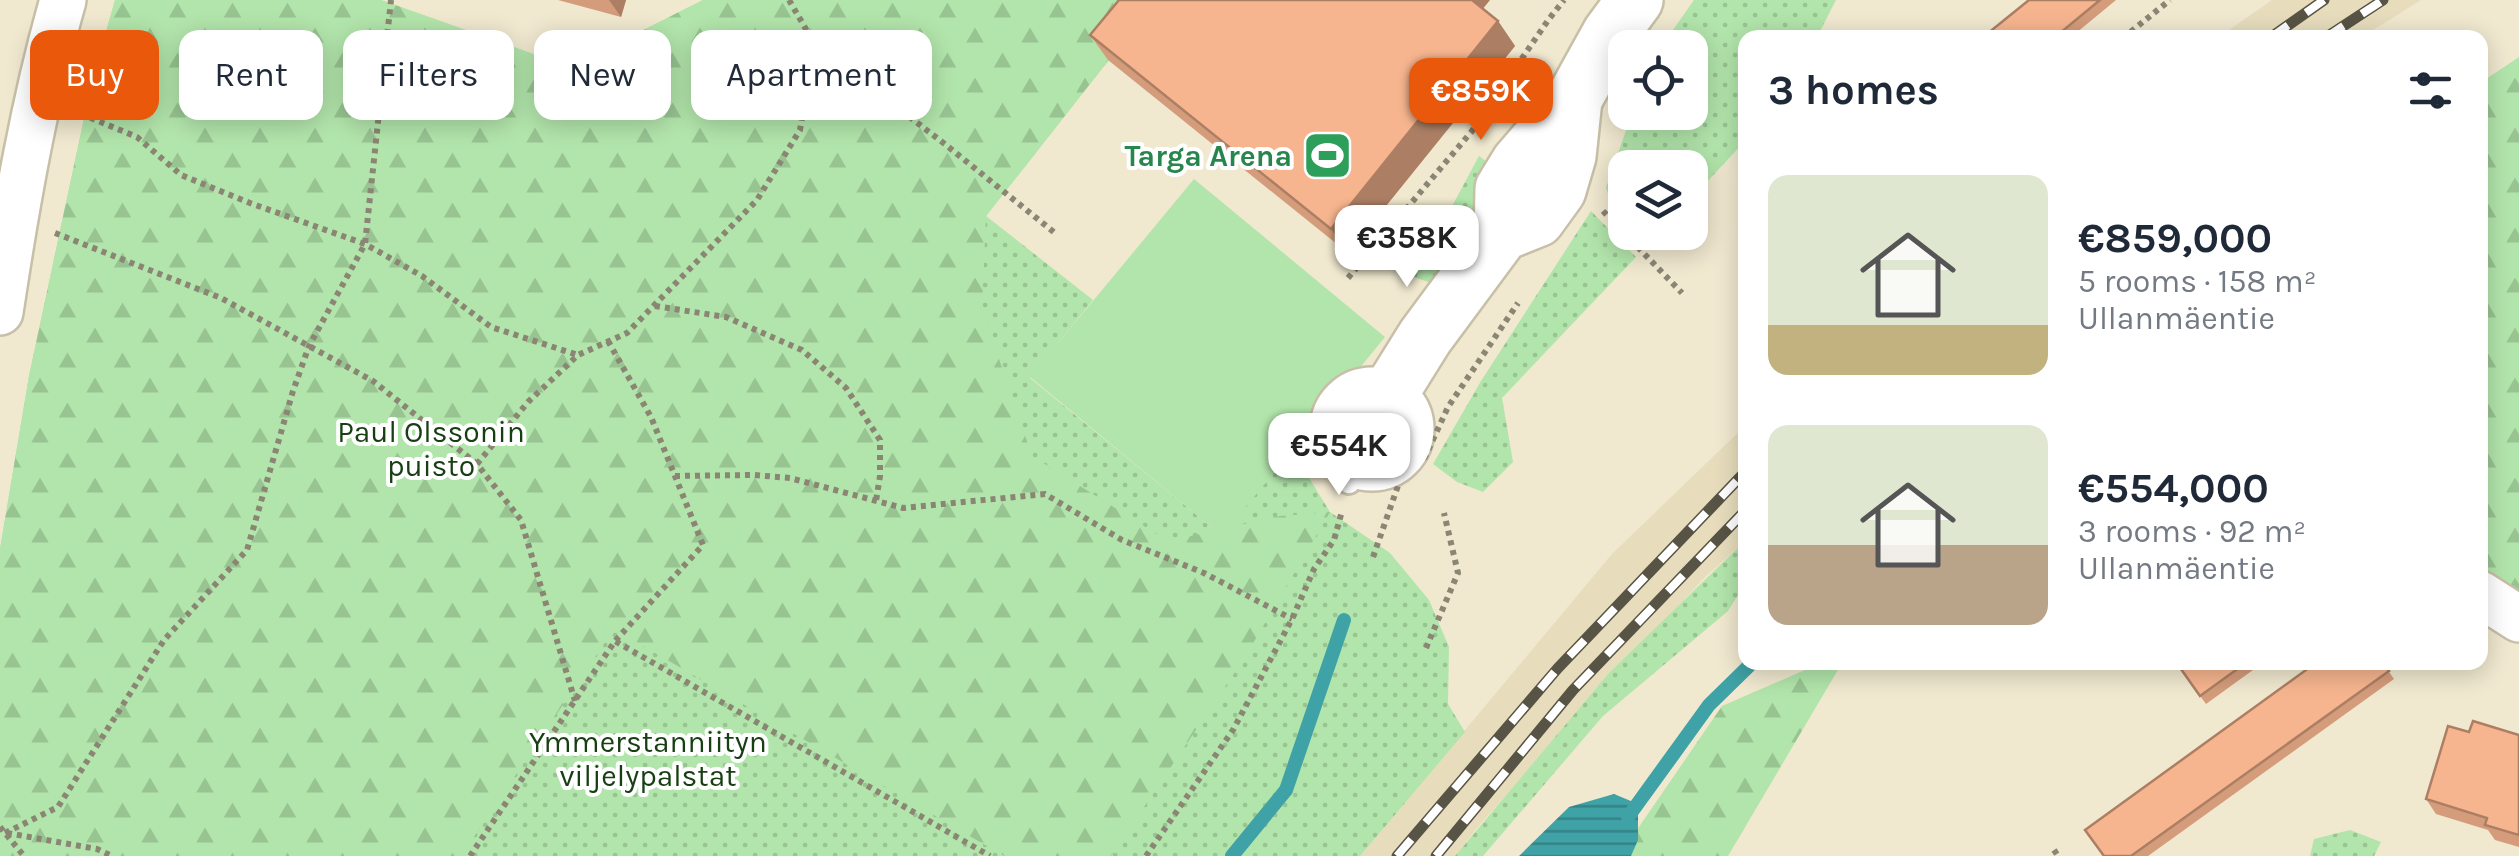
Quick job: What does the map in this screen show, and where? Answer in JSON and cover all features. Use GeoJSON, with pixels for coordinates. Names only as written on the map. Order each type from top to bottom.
{"type":"FeatureCollection","features":[{"type":"Feature","properties":{"kind":"street"},"geometry":{"type":"LineString","coordinates":[[0,309],[20,183],[64,0]]}},
{"type":"Feature","properties":{"kind":"street"},"geometry":{"type":"LineString","coordinates":[[1367,473],[1341,444],[1338,436],[1342,412],[1362,396],[1387,398],[1425,338],[1502,233],[1537,219],[1558,190],[1568,156],[1574,99],[1610,34],[1635,0]]}},
{"type":"Feature","properties":{"kind":"street"},"geometry":{"type":"LineString","coordinates":[[2488,599],[2519,619]]}},
{"type":"Feature","properties":{"kind":"path"},"geometry":{"type":"LineString","coordinates":[[3,830],[58,808],[164,640],[247,550],[309,346],[364,244],[391,0]]}},
{"type":"Feature","properties":{"kind":"path"},"geometry":{"type":"LineString","coordinates":[[788,0],[806,30]]}},
{"type":"Feature","properties":{"kind":"path"},"geometry":{"type":"LineString","coordinates":[[1348,278],[1472,132],[1564,0]]}},
{"type":"Feature","properties":{"kind":"path"},"geometry":{"type":"LineString","coordinates":[[2133,30],[2170,0]]}},
{"type":"Feature","properties":{"kind":"path"},"geometry":{"type":"LineString","coordinates":[[95,120],[138,137],[182,175],[364,244],[422,276],[491,327],[578,355]]}},
{"type":"Feature","properties":{"kind":"path"},"geometry":{"type":"LineString","coordinates":[[477,464],[528,402],[578,355],[627,334],[757,200],[800,130],[802,120]]}},
{"type":"Feature","properties":{"kind":"path"},"geometry":{"type":"LineString","coordinates":[[914,120],[1054,233]]}},
{"type":"Feature","properties":{"kind":"path"},"geometry":{"type":"LineString","coordinates":[[1601,208],[1682,294]]}},
{"type":"Feature","properties":{"kind":"path"},"geometry":{"type":"LineString","coordinates":[[44,229],[222,298],[374,381],[477,464],[521,520],[575,701]]}},
{"type":"Feature","properties":{"kind":"path"},"geometry":{"type":"LineString","coordinates":[[654,306],[726,317],[802,350],[846,388],[880,440],[876,500]]}},
{"type":"Feature","properties":{"kind":"path"},"geometry":{"type":"LineString","coordinates":[[470,856],[615,641],[704,544],[651,417],[608,341]]}},
{"type":"Feature","properties":{"kind":"path"},"geometry":{"type":"LineString","coordinates":[[1367,473],[1373,557]]}},
{"type":"Feature","properties":{"kind":"path"},"geometry":{"type":"LineString","coordinates":[[1146,856],[1233,730],[1367,473]]}},
{"type":"Feature","properties":{"kind":"path"},"geometry":{"type":"LineString","coordinates":[[675,476],[790,478],[903,508],[1046,494],[1122,540],[1204,572],[1292,619]]}},
{"type":"Feature","properties":{"kind":"path"},"geometry":{"type":"LineString","coordinates":[[1426,648],[1458,573],[1444,513]]}},
{"type":"Feature","properties":{"kind":"path"},"geometry":{"type":"LineString","coordinates":[[615,641],[990,856]]}},
{"type":"Feature","properties":{"kind":"path"},"geometry":{"type":"LineString","coordinates":[[3,830],[24,856]]}},
{"type":"Feature","properties":{"kind":"path"},"geometry":{"type":"LineString","coordinates":[[3,830],[97,849],[112,856]]}},
{"type":"Feature","properties":{"kind":"shaded area"},"geometry":{"type":"Polygon","coordinates":[[[2272,0],[2421,0],[2373,30],[2229,30],[2272,0]]]}},
{"type":"Feature","properties":{"kind":"shaded area"},"geometry":{"type":"Polygon","coordinates":[[[1738,433],[1738,547],[1703,579],[1455,856],[1360,856],[1612,554],[1738,433]]]}},
{"type":"Feature","properties":{"kind":"green space","name":"Paul Olssonin puisto"},"geometry":{"type":"Polygon","coordinates":[[[115,0],[381,0],[466,30],[343,30],[343,120],[514,120],[514,47],[534,54],[534,120],[671,120],[671,30],[643,30],[703,0],[1156,0],[986,216],[1093,300],[1030,378],[1221,535],[1292,450],[1330,512],[1390,553],[1429,600],[1449,647],[1448,704],[1465,732],[1360,856],[0,856],[0,549],[29,376],[84,120],[159,120],[159,30],[106,30],[115,0]]]}},
{"type":"Feature","properties":{"kind":"green space","name":"Paul Olssonin puisto"},"geometry":{"type":"Polygon","coordinates":[[[115,0],[381,0],[466,30],[343,30],[343,120],[514,120],[514,47],[534,54],[534,120],[671,120],[671,30],[643,30],[703,0],[1156,0],[986,216],[982,309],[1032,456],[1168,541],[1280,516],[1330,512],[1245,657],[1111,856],[1004,856],[614,629],[461,856],[0,856],[0,549],[29,376],[84,120],[159,120],[159,30],[106,30],[115,0]]]}},
{"type":"Feature","properties":{"kind":"green space"},"geometry":{"type":"Polygon","coordinates":[[[1694,0],[1836,0],[1821,30],[1738,30],[1738,149],[1708,181],[1708,150],[1619,150],[1626,130],[1708,130],[1708,30],[1673,30],[1694,0]]]}},
{"type":"Feature","properties":{"kind":"green space"},"geometry":{"type":"Polygon","coordinates":[[[2519,57],[2519,595],[2488,575],[2488,78],[2519,57]]]}},
{"type":"Feature","properties":{"kind":"green space"},"geometry":{"type":"Polygon","coordinates":[[[1479,156],[1498,170],[1493,206],[1442,287],[1414,277],[1479,156]]]}},
{"type":"Feature","properties":{"kind":"green space"},"geometry":{"type":"Polygon","coordinates":[[[1194,179],[1385,337],[1222,536],[1030,377],[1194,179]]]}},
{"type":"Feature","properties":{"kind":"green space"},"geometry":{"type":"Polygon","coordinates":[[[1591,211],[1608,228],[1608,250],[1629,250],[1636,257],[1502,398],[1513,462],[1483,492],[1457,482],[1433,464],[1481,381],[1591,211]]]}},
{"type":"Feature","properties":{"kind":"green space"},"geometry":{"type":"Polygon","coordinates":[[[1738,548],[1738,595],[1728,611],[1603,716],[1483,856],[1455,856],[1609,673],[1738,548]]]}},
{"type":"Feature","properties":{"kind":"green space"},"geometry":{"type":"Polygon","coordinates":[[[1805,670],[1838,670],[1728,856],[1619,856],[1722,706],[1805,670]]]}},
{"type":"Feature","properties":{"kind":"green space"},"geometry":{"type":"Polygon","coordinates":[[[2350,830],[2381,842],[2374,856],[2310,856],[2314,839],[2350,830]]]}},
{"type":"Feature","properties":{"kind":"water"},"geometry":{"type":"Polygon","coordinates":[[[1614,794],[1638,804],[1638,840],[1631,856],[1519,856],[1569,807],[1614,794]]]}},
{"type":"Feature","properties":{"kind":"building","name":"Targa Arena"},"geometry":{"type":"Polygon","coordinates":[[[1119,0],[1472,0],[1498,21],[1331,229],[1090,35],[1119,0]]]}},
{"type":"Feature","properties":{"kind":"building"},"geometry":{"type":"Polygon","coordinates":[[[2029,0],[2100,0],[2064,30],[1992,30],[2029,0]]]}},
{"type":"Feature","properties":{"kind":"building"},"geometry":{"type":"Polygon","coordinates":[[[2182,670],[2236,670],[2200,696],[2182,670]]]}},
{"type":"Feature","properties":{"kind":"building"},"geometry":{"type":"Polygon","coordinates":[[[2306,670],[2389,671],[2131,856],[2104,856],[2085,830],[2306,670]]]}},
{"type":"Feature","properties":{"kind":"building"},"geometry":{"type":"Polygon","coordinates":[[[2473,721],[2519,735],[2519,835],[2485,825],[2487,818],[2426,799],[2448,726],[2469,732],[2473,721]]]}},
{"type":"Feature","properties":{"kind":"waterway"},"geometry":{"type":"LineString","coordinates":[[1232,856],[1286,790],[1344,620]]}},
{"type":"Feature","properties":{"kind":"waterway"},"geometry":{"type":"LineString","coordinates":[[1628,817],[1709,705],[1745,670]]}},
{"type":"Feature","properties":{"kind":"railway"},"geometry":{"type":"LineString","coordinates":[[2281,30],[2324,0]]}},
{"type":"Feature","properties":{"kind":"railway"},"geometry":{"type":"LineString","coordinates":[[2337,30],[2383,0]]}},
{"type":"Feature","properties":{"kind":"railway"},"geometry":{"type":"LineString","coordinates":[[1397,856],[1558,668],[1738,479]]}},
{"type":"Feature","properties":{"kind":"railway"},"geometry":{"type":"LineString","coordinates":[[1436,856],[1573,690],[1738,518]]}},
{"type":"Feature","properties":{"kind":"place","name":"Targa Arena"},"geometry":{"type":"Point","coordinates":[1327,156]}},
{"type":"Feature","properties":{"kind":"park label","name":"Ymmerstanniityn viljelypalstat"},"geometry":{"type":"Point","coordinates":[648,759]}}]}
